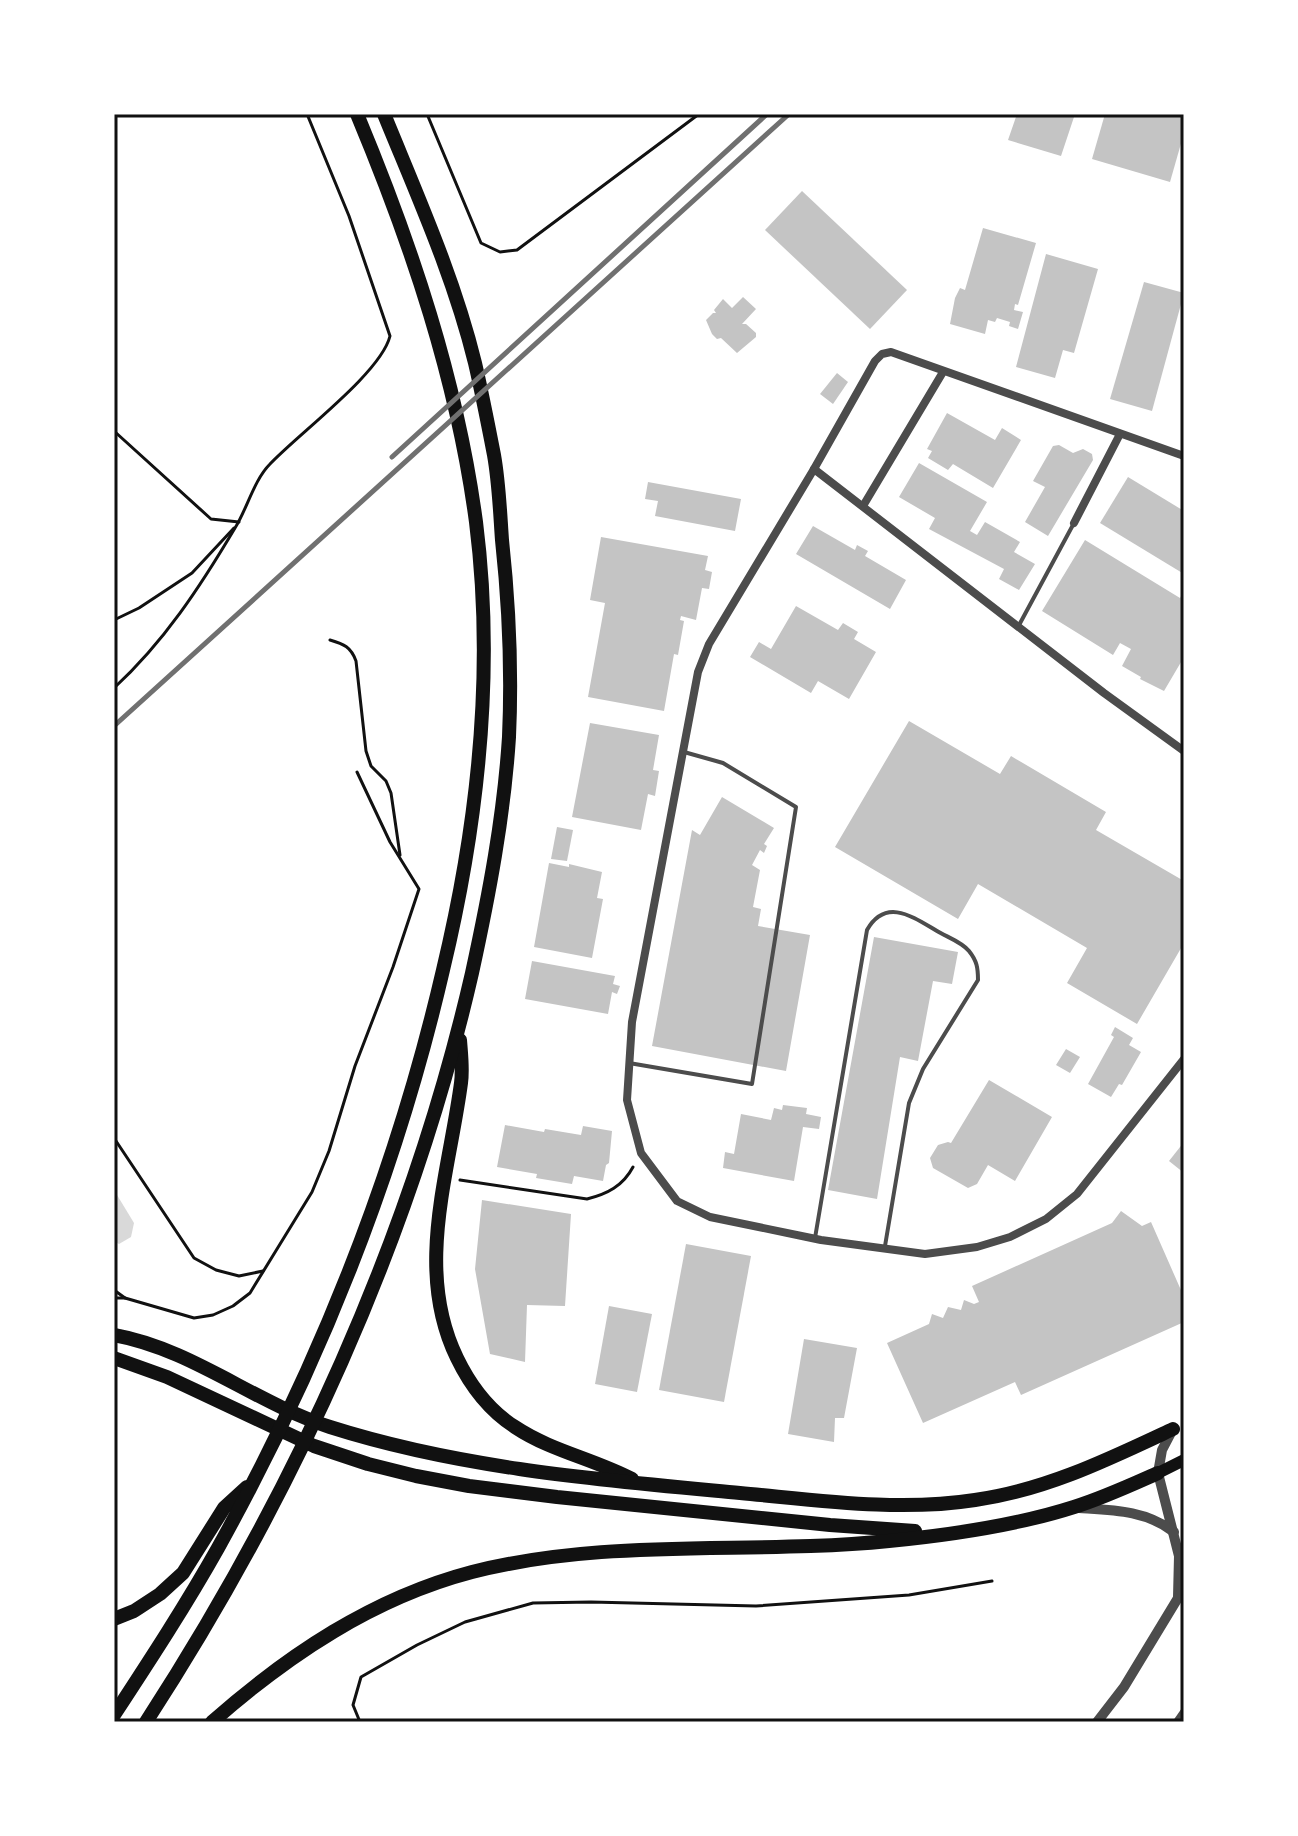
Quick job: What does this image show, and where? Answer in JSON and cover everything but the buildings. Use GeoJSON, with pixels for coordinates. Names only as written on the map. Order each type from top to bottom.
{"type":"FeatureCollection","features":[{"type":"Feature","properties":{"kind":"highway"},"geometry":{"type":"LineString","coordinates":[[114,1715],[208,1565],[254,1480],[310,1365],[354,1262],[382,1188],[432,1019],[466,858],[481,733],[484,672],[483,604],[468,470],[449,376],[429,305],[407,239],[357,114]]}},
{"type":"Feature","properties":{"kind":"highway"},"geometry":{"type":"LineString","coordinates":[[146,1722],[200,1635],[280,1490],[335,1376],[407,1197],[460,1024],[494,863],[509,735],[509,602],[495,460],[475,362],[453,291],[384,114]]}},
{"type":"Feature","properties":{"kind":"highway"},"geometry":{"type":"LineString","coordinates":[[460,1024],[461,1080],[435,1246],[441,1316],[450,1344],[474,1387],[513,1426],[537,1440],[602,1463],[642,1484]]}},
{"type":"Feature","properties":{"kind":"highway"},"geometry":{"type":"LineString","coordinates":[[114,1335],[169,1350],[265,1399],[325,1425],[391,1446],[458,1460],[642,1484],[866,1503],[926,1504],[973,1500],[1053,1482],[1178,1426]]}},
{"type":"Feature","properties":{"kind":"highway"},"geometry":{"type":"LineString","coordinates":[[114,1358],[167,1377],[314,1446],[416,1476],[557,1497],[941,1534]]}},
{"type":"Feature","properties":{"kind":"highway"},"geometry":{"type":"LineString","coordinates":[[212,1722],[247,1691],[336,1628],[378,1606],[472,1572],[526,1562],[656,1548],[830,1544],[941,1534],[1018,1521],[1073,1507],[1158,1473]]}},
{"type":"Feature","properties":{"kind":"highway"},"geometry":{"type":"LineString","coordinates":[[114,1619],[147,1603],[183,1573],[224,1508],[254,1480]]}},
{"type":"Feature","properties":{"kind":"main road"},"geometry":{"type":"LineString","coordinates":[[1158,1473],[1184,1460]]}},
{"type":"Feature","properties":{"kind":"street"},"geometry":{"type":"LineString","coordinates":[[1184,456],[891,352],[882,354],[875,361],[709,644],[698,672],[632,1022],[627,1100],[641,1153],[677,1201],[710,1217],[815,1239],[925,1254],[977,1247],[1010,1237],[1046,1219],[1077,1194],[1184,1059]]}},
{"type":"Feature","properties":{"kind":"street"},"geometry":{"type":"LineString","coordinates":[[863,506],[943,372]]}},
{"type":"Feature","properties":{"kind":"street"},"geometry":{"type":"LineString","coordinates":[[1074,523],[1120,434]]}},
{"type":"Feature","properties":{"kind":"street"},"geometry":{"type":"LineString","coordinates":[[814,469],[1184,751]]}},
{"type":"Feature","properties":{"kind":"street"},"geometry":{"type":"LineString","coordinates":[[1097,1722],[1140,1661],[1181,1593],[1175,1533],[1158,1473],[1162,1450],[1178,1426]]}},
{"type":"Feature","properties":{"kind":"street"},"geometry":{"type":"LineString","coordinates":[[1073,1507],[1129,1511],[1163,1524],[1175,1533]]}},
{"type":"Feature","properties":{"kind":"street"},"geometry":{"type":"LineString","coordinates":[[1177,1722],[1184,1712]]}},
{"type":"Feature","properties":{"kind":"lane"},"geometry":{"type":"LineString","coordinates":[[1018,627],[1074,523]]}},
{"type":"Feature","properties":{"kind":"lane"},"geometry":{"type":"LineString","coordinates":[[629,1063],[752,1084],[757,1055],[796,807],[723,763],[682,751]]}},
{"type":"Feature","properties":{"kind":"lane"},"geometry":{"type":"LineString","coordinates":[[815,1239],[867,930],[874,919],[889,913],[904,913],[967,948],[978,965],[978,980],[923,1069],[909,1103],[885,1249]]}},
{"type":"Feature","properties":{"kind":"path"},"geometry":{"type":"LineString","coordinates":[[114,688],[166,634],[200,587],[239,522],[266,467],[358,380],[388,345],[390,336],[349,216],[307,114]]}},
{"type":"Feature","properties":{"kind":"path"},"geometry":{"type":"LineString","coordinates":[[427,114],[481,243],[500,252],[517,250],[699,114]]}},
{"type":"Feature","properties":{"kind":"path"},"geometry":{"type":"LineString","coordinates":[[114,431],[211,519],[239,522]]}},
{"type":"Feature","properties":{"kind":"path"},"geometry":{"type":"LineString","coordinates":[[114,620],[139,608],[192,573],[239,522]]}},
{"type":"Feature","properties":{"kind":"path"},"geometry":{"type":"LineString","coordinates":[[330,640],[343,644],[353,652],[356,661],[366,751],[371,766],[386,781],[391,793],[401,860]]}},
{"type":"Feature","properties":{"kind":"path"},"geometry":{"type":"LineString","coordinates":[[114,1298],[125,1298],[194,1318],[213,1315],[233,1306],[250,1293],[312,1192],[419,889],[390,842],[357,772]]}},
{"type":"Feature","properties":{"kind":"path"},"geometry":{"type":"LineString","coordinates":[[114,1138],[194,1258],[216,1270],[239,1276],[263,1271]]}},
{"type":"Feature","properties":{"kind":"path"},"geometry":{"type":"LineString","coordinates":[[460,1180],[587,1199],[603,1195],[616,1187],[628,1176],[641,1153]]}},
{"type":"Feature","properties":{"kind":"path"},"geometry":{"type":"LineString","coordinates":[[114,1290],[125,1298]]}},
{"type":"Feature","properties":{"kind":"path"},"geometry":{"type":"LineString","coordinates":[[360,1722],[353,1705],[361,1677],[465,1622],[533,1603],[756,1606],[909,1595],[992,1581]]}},
{"type":"Feature","properties":{"kind":"shaded area"},"geometry":{"type":"Polygon","coordinates":[[[114,1190],[134,1223],[131,1237],[119,1244],[114,1241],[114,1190]]]}},
{"type":"Feature","properties":{"kind":"railway"},"geometry":{"type":"LineString","coordinates":[[392,457],[767,114]]}},
{"type":"Feature","properties":{"kind":"railway"},"geometry":{"type":"LineString","coordinates":[[114,726],[789,114]]}}]}
